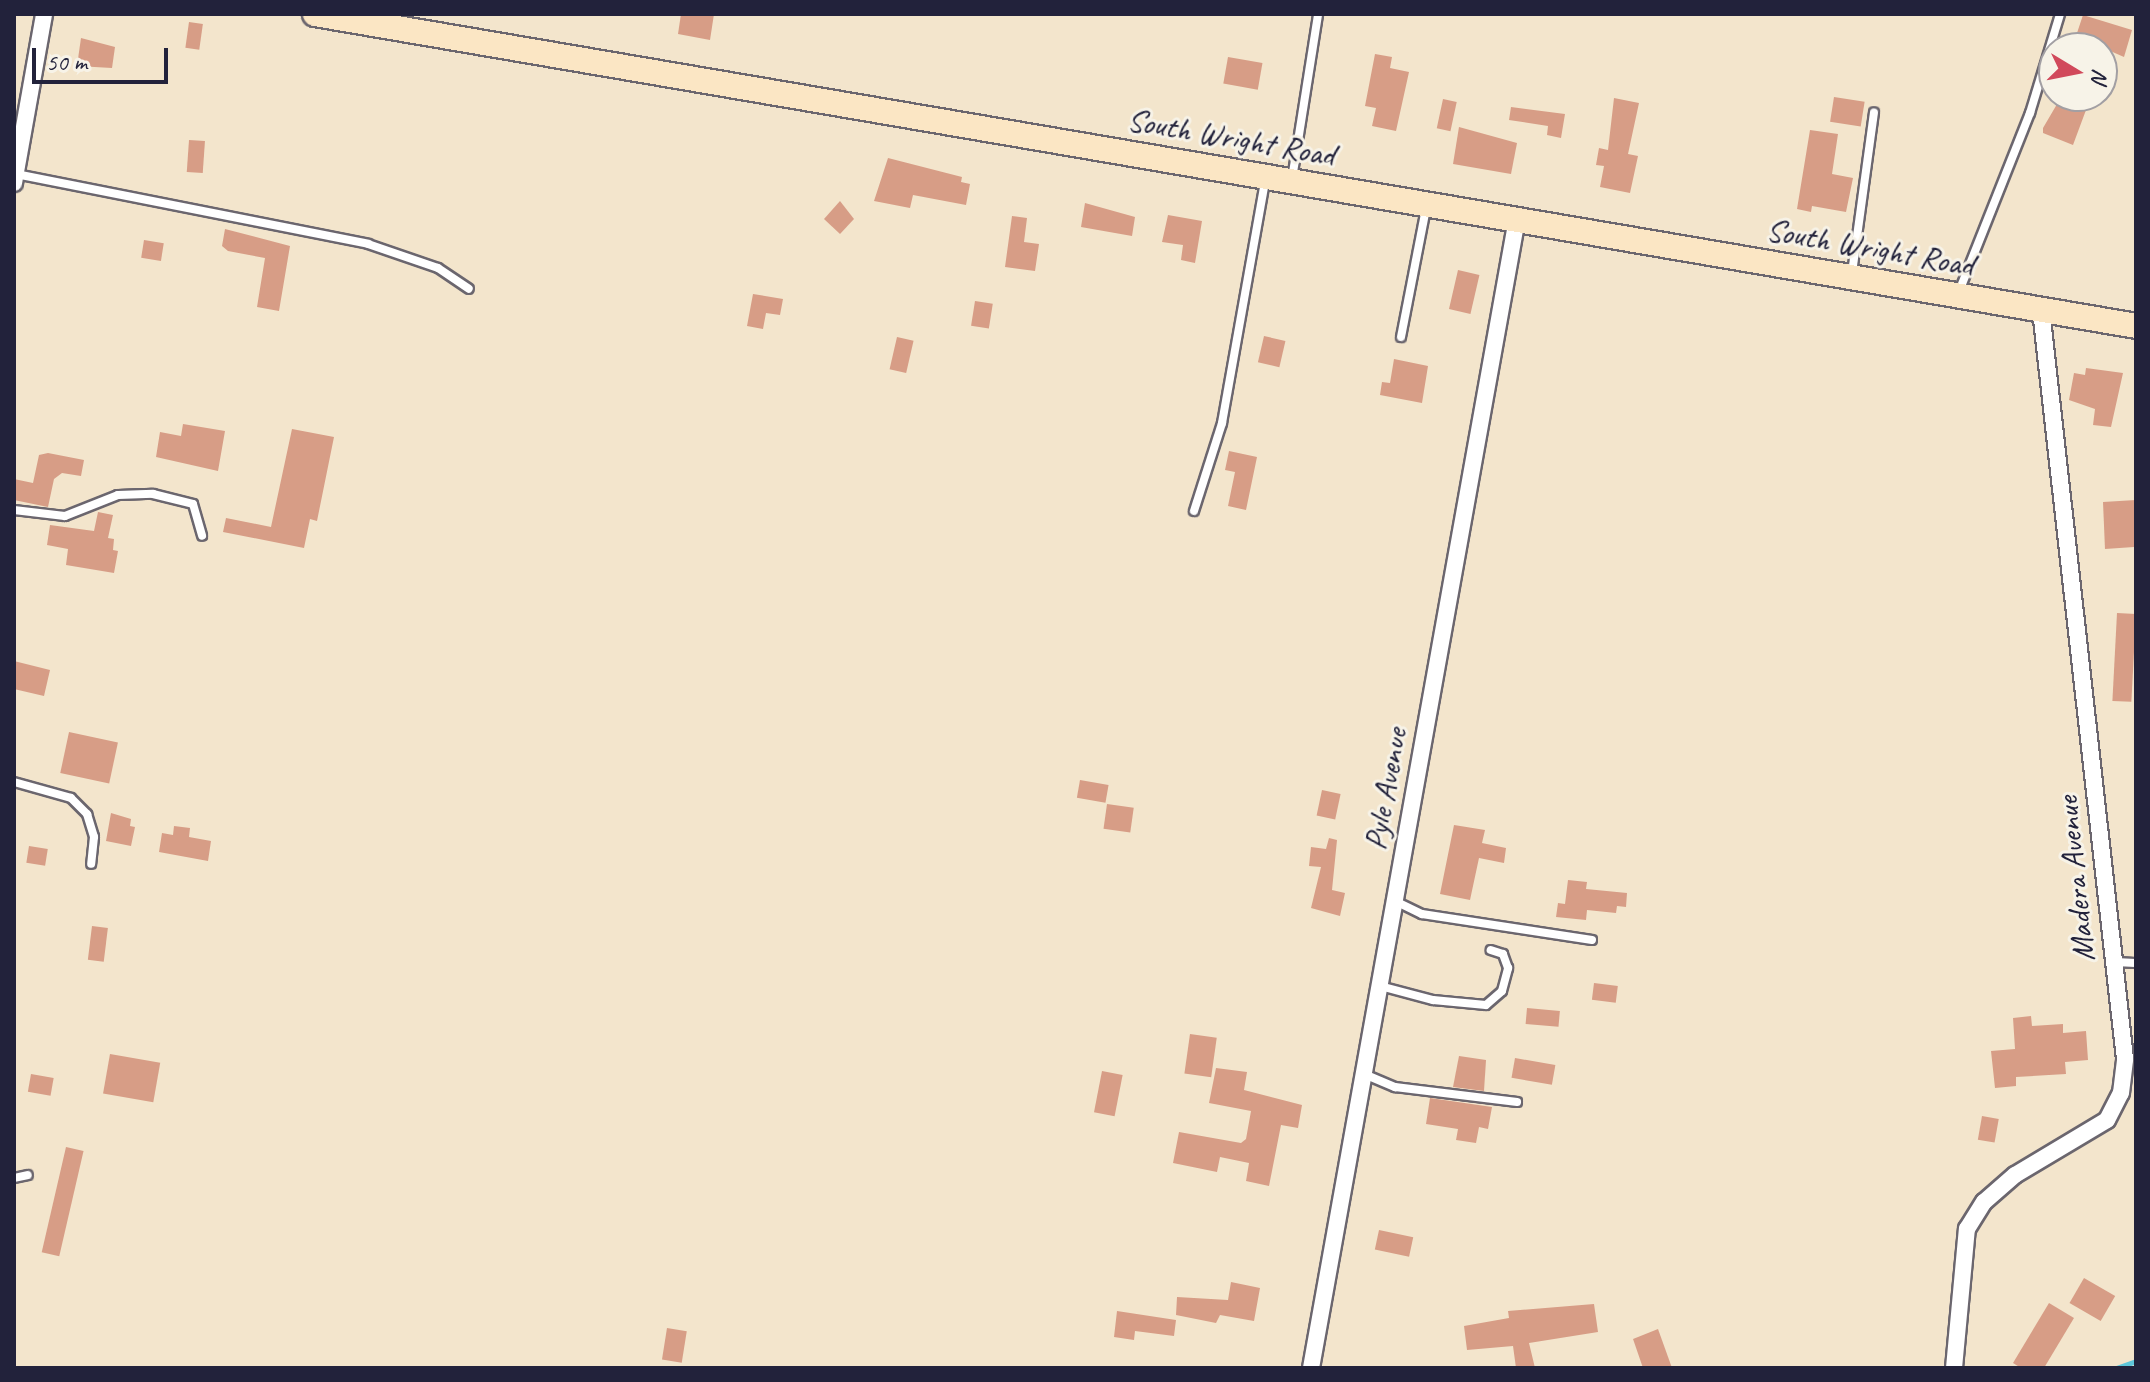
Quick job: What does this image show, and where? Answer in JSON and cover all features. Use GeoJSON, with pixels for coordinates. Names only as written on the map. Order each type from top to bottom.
{"type":"FeatureCollection","features":[{"type":"Feature","properties":{"kind":"main road","name":"South Wright Road"},"geometry":{"type":"LineString","coordinates":[[315,14],[2136,326]]}},
{"type":"Feature","properties":{"kind":"street"},"geometry":{"type":"LineString","coordinates":[[15,179],[44,14]]}},
{"type":"Feature","properties":{"kind":"street","name":"Pyle Avenue"},"geometry":{"type":"LineString","coordinates":[[1311,1368],[1517,219]]}},
{"type":"Feature","properties":{"kind":"street","name":"Madera Avenue"},"geometry":{"type":"LineString","coordinates":[[1954,1368],[1967,1229],[1984,1202],[2015,1175],[2107,1120],[2121,1093],[2128,1019],[2114,962],[2041,310]]}},
{"type":"Feature","properties":{"kind":"lane"},"geometry":{"type":"LineString","coordinates":[[1291,181],[1318,14]]}},
{"type":"Feature","properties":{"kind":"lane"},"geometry":{"type":"LineString","coordinates":[[1958,295],[2030,113],[2060,14]]}},
{"type":"Feature","properties":{"kind":"lane"},"geometry":{"type":"LineString","coordinates":[[1851,277],[1874,112]]}},
{"type":"Feature","properties":{"kind":"lane"},"geometry":{"type":"LineString","coordinates":[[1194,511],[1222,423],[1266,176]]}},
{"type":"Feature","properties":{"kind":"lane"},"geometry":{"type":"LineString","coordinates":[[15,179],[368,244],[438,268],[469,289]]}},
{"type":"Feature","properties":{"kind":"lane"},"geometry":{"type":"LineString","coordinates":[[1401,337],[1427,204]]}},
{"type":"Feature","properties":{"kind":"lane"},"geometry":{"type":"LineString","coordinates":[[14,510],[65,516],[118,495],[153,494],[193,504],[202,536]]}},
{"type":"Feature","properties":{"kind":"lane"},"geometry":{"type":"LineString","coordinates":[[14,782],[60,793],[87,814],[94,837],[91,864]]}},
{"type":"Feature","properties":{"kind":"lane"},"geometry":{"type":"LineString","coordinates":[[1395,901],[1422,914],[1592,940]]}},
{"type":"Feature","properties":{"kind":"lane"},"geometry":{"type":"LineString","coordinates":[[1379,986],[1433,1000],[1486,1005],[1502,991],[1508,968],[1503,954],[1491,950]]}},
{"type":"Feature","properties":{"kind":"lane"},"geometry":{"type":"LineString","coordinates":[[2114,962],[2136,963]]}},
{"type":"Feature","properties":{"kind":"lane"},"geometry":{"type":"LineString","coordinates":[[1364,1074],[1395,1087],[1517,1102]]}},
{"type":"Feature","properties":{"kind":"lane"},"geometry":{"type":"LineString","coordinates":[[14,1178],[28,1175]]}},
{"type":"Feature","properties":{"kind":"building"},"geometry":{"type":"Polygon","coordinates":[[[681,14],[714,14],[710,40],[678,34],[681,14]]]}},
{"type":"Feature","properties":{"kind":"building"},"geometry":{"type":"Polygon","coordinates":[[[2083,15],[2132,30],[2124,57],[2118,54],[2118,32],[2077,32],[2083,15]]]}},
{"type":"Feature","properties":{"kind":"building"},"geometry":{"type":"Polygon","coordinates":[[[189,22],[203,24],[199,50],[185,48],[189,22]]]}},
{"type":"Feature","properties":{"kind":"building"},"geometry":{"type":"Polygon","coordinates":[[[81,38],[115,47],[112,68],[77,66],[81,38]]]}},
{"type":"Feature","properties":{"kind":"building"},"geometry":{"type":"Polygon","coordinates":[[[1375,54],[1392,57],[1390,68],[1409,72],[1396,131],[1372,126],[1376,108],[1365,106],[1375,54]]]}},
{"type":"Feature","properties":{"kind":"building"},"geometry":{"type":"Polygon","coordinates":[[[1228,57],[1262,63],[1258,90],[1223,84],[1228,57]]]}},
{"type":"Feature","properties":{"kind":"building"},"geometry":{"type":"Polygon","coordinates":[[[1834,97],[1865,102],[1861,127],[1830,122],[1834,97]]]}},
{"type":"Feature","properties":{"kind":"building"},"geometry":{"type":"Polygon","coordinates":[[[1614,98],[1639,103],[1628,154],[1638,156],[1630,193],[1600,187],[1604,166],[1596,165],[1599,148],[1608,150],[1614,98]]]}},
{"type":"Feature","properties":{"kind":"building"},"geometry":{"type":"Polygon","coordinates":[[[1443,99],[1457,102],[1450,131],[1437,128],[1443,99]]]}},
{"type":"Feature","properties":{"kind":"building"},"geometry":{"type":"Polygon","coordinates":[[[1511,107],[1565,114],[1561,138],[1547,135],[1548,126],[1509,120],[1511,107]]]}},
{"type":"Feature","properties":{"kind":"building"},"geometry":{"type":"Polygon","coordinates":[[[2052,112],[2085,112],[2073,145],[2043,133],[2052,112]]]}},
{"type":"Feature","properties":{"kind":"building"},"geometry":{"type":"Polygon","coordinates":[[[1459,127],[1517,143],[1511,174],[1453,164],[1459,127]]]}},
{"type":"Feature","properties":{"kind":"building"},"geometry":{"type":"Polygon","coordinates":[[[1810,130],[1838,134],[1832,174],[1853,178],[1846,212],[1812,206],[1811,212],[1797,209],[1810,130]]]}},
{"type":"Feature","properties":{"kind":"building"},"geometry":{"type":"Polygon","coordinates":[[[189,140],[205,141],[203,173],[187,172],[189,140]]]}},
{"type":"Feature","properties":{"kind":"building"},"geometry":{"type":"Polygon","coordinates":[[[888,158],[962,177],[961,182],[970,184],[966,205],[913,195],[910,208],[874,201],[888,158]]]}},
{"type":"Feature","properties":{"kind":"building"},"geometry":{"type":"Polygon","coordinates":[[[840,201],[854,219],[840,234],[824,219],[840,201]]]}},
{"type":"Feature","properties":{"kind":"building"},"geometry":{"type":"Polygon","coordinates":[[[1085,203],[1135,217],[1132,236],[1081,227],[1085,203]]]}},
{"type":"Feature","properties":{"kind":"building"},"geometry":{"type":"Polygon","coordinates":[[[1168,215],[1202,221],[1195,263],[1181,260],[1183,245],[1162,242],[1168,215]]]}},
{"type":"Feature","properties":{"kind":"building"},"geometry":{"type":"Polygon","coordinates":[[[1012,216],[1027,218],[1024,242],[1039,244],[1035,271],[1005,267],[1012,216]]]}},
{"type":"Feature","properties":{"kind":"building"},"geometry":{"type":"Polygon","coordinates":[[[225,229],[290,246],[279,311],[257,307],[265,258],[228,251],[222,246],[225,229]]]}},
{"type":"Feature","properties":{"kind":"building"},"geometry":{"type":"Polygon","coordinates":[[[144,240],[164,243],[161,261],[141,258],[144,240]]]}},
{"type":"Feature","properties":{"kind":"building"},"geometry":{"type":"Polygon","coordinates":[[[1458,270],[1479,275],[1470,314],[1449,309],[1458,270]]]}},
{"type":"Feature","properties":{"kind":"building"},"geometry":{"type":"Polygon","coordinates":[[[753,294],[783,299],[780,315],[766,313],[763,329],[747,326],[753,294]]]}},
{"type":"Feature","properties":{"kind":"building"},"geometry":{"type":"Polygon","coordinates":[[[975,301],[993,304],[989,329],[971,326],[975,301]]]}},
{"type":"Feature","properties":{"kind":"building"},"geometry":{"type":"Polygon","coordinates":[[[1264,336],[1285,341],[1279,367],[1258,362],[1264,336]]]}},
{"type":"Feature","properties":{"kind":"building"},"geometry":{"type":"Polygon","coordinates":[[[897,337],[914,341],[906,373],[890,369],[897,337]]]}},
{"type":"Feature","properties":{"kind":"building"},"geometry":{"type":"Polygon","coordinates":[[[1394,359],[1428,366],[1422,403],[1380,395],[1382,382],[1390,383],[1394,359]]]}},
{"type":"Feature","properties":{"kind":"building"},"geometry":{"type":"Polygon","coordinates":[[[2086,368],[2123,373],[2111,427],[2093,425],[2095,409],[2069,400],[2074,373],[2085,375],[2086,368]]]}},
{"type":"Feature","properties":{"kind":"building"},"geometry":{"type":"Polygon","coordinates":[[[183,424],[225,431],[218,471],[156,457],[160,432],[181,436],[183,424]]]}},
{"type":"Feature","properties":{"kind":"building"},"geometry":{"type":"Polygon","coordinates":[[[292,429],[334,437],[317,521],[310,519],[304,548],[223,532],[226,518],[271,527],[292,429]]]}},
{"type":"Feature","properties":{"kind":"building"},"geometry":{"type":"Polygon","coordinates":[[[1229,451],[1257,457],[1246,510],[1228,506],[1235,472],[1225,470],[1229,451]]]}},
{"type":"Feature","properties":{"kind":"building"},"geometry":{"type":"Polygon","coordinates":[[[48,453],[84,460],[81,476],[62,473],[54,479],[48,507],[14,500],[14,479],[33,483],[39,455],[48,453]]]}},
{"type":"Feature","properties":{"kind":"building"},"geometry":{"type":"Polygon","coordinates":[[[2136,500],[2134,547],[2105,549],[2103,502],[2136,500]]]}},
{"type":"Feature","properties":{"kind":"building"},"geometry":{"type":"Polygon","coordinates":[[[98,512],[113,515],[108,538],[114,539],[113,550],[118,551],[114,573],[66,565],[68,549],[47,545],[50,525],[94,531],[98,512]]]}},
{"type":"Feature","properties":{"kind":"building"},"geometry":{"type":"Polygon","coordinates":[[[2117,613],[2136,614],[2131,702],[2112,701],[2117,613]]]}},
{"type":"Feature","properties":{"kind":"building"},"geometry":{"type":"Polygon","coordinates":[[[14,661],[50,670],[44,696],[14,689],[14,661]]]}},
{"type":"Feature","properties":{"kind":"building"},"geometry":{"type":"Polygon","coordinates":[[[69,732],[118,742],[109,783],[60,773],[69,732]]]}},
{"type":"Feature","properties":{"kind":"building"},"geometry":{"type":"Polygon","coordinates":[[[1080,780],[1109,785],[1105,803],[1077,798],[1080,780]]]}},
{"type":"Feature","properties":{"kind":"building"},"geometry":{"type":"Polygon","coordinates":[[[1322,790],[1341,794],[1335,819],[1317,815],[1322,790]]]}},
{"type":"Feature","properties":{"kind":"building"},"geometry":{"type":"Polygon","coordinates":[[[1107,804],[1134,808],[1130,833],[1104,829],[1107,804]]]}},
{"type":"Feature","properties":{"kind":"building"},"geometry":{"type":"Polygon","coordinates":[[[111,813],[131,819],[130,826],[135,827],[131,846],[106,841],[111,813]]]}},
{"type":"Feature","properties":{"kind":"building"},"geometry":{"type":"Polygon","coordinates":[[[1454,825],[1485,830],[1482,843],[1506,848],[1504,863],[1479,858],[1470,900],[1440,894],[1454,825]]]}},
{"type":"Feature","properties":{"kind":"building"},"geometry":{"type":"Polygon","coordinates":[[[174,826],[190,828],[189,837],[211,841],[208,861],[159,852],[162,833],[173,835],[174,826]]]}},
{"type":"Feature","properties":{"kind":"building"},"geometry":{"type":"Polygon","coordinates":[[[1329,838],[1337,840],[1332,890],[1345,893],[1340,916],[1311,908],[1321,867],[1309,866],[1311,847],[1326,849],[1329,838]]]}},
{"type":"Feature","properties":{"kind":"building"},"geometry":{"type":"Polygon","coordinates":[[[29,846],[48,849],[45,866],[26,863],[29,846]]]}},
{"type":"Feature","properties":{"kind":"building"},"geometry":{"type":"Polygon","coordinates":[[[1568,880],[1587,882],[1586,889],[1627,893],[1626,907],[1617,906],[1616,913],[1587,910],[1586,920],[1556,917],[1558,903],[1565,904],[1568,880]]]}},
{"type":"Feature","properties":{"kind":"building"},"geometry":{"type":"Polygon","coordinates":[[[92,926],[108,928],[104,962],[88,960],[92,926]]]}},
{"type":"Feature","properties":{"kind":"building"},"geometry":{"type":"Polygon","coordinates":[[[1594,983],[1618,986],[1616,1003],[1592,1000],[1594,983]]]}},
{"type":"Feature","properties":{"kind":"building"},"geometry":{"type":"Polygon","coordinates":[[[1527,1008],[1560,1011],[1558,1027],[1526,1024],[1527,1008]]]}},
{"type":"Feature","properties":{"kind":"building"},"geometry":{"type":"Polygon","coordinates":[[[2031,1016],[2032,1026],[2063,1024],[2063,1033],[2086,1031],[2088,1060],[2065,1062],[2066,1074],[2016,1077],[2016,1086],[1995,1088],[1991,1051],[2015,1049],[2013,1018],[2031,1016]]]}},
{"type":"Feature","properties":{"kind":"building"},"geometry":{"type":"Polygon","coordinates":[[[1190,1034],[1217,1038],[1211,1077],[1184,1074],[1190,1034]]]}},
{"type":"Feature","properties":{"kind":"building"},"geometry":{"type":"Polygon","coordinates":[[[110,1054],[160,1063],[153,1102],[103,1093],[110,1054]]]}},
{"type":"Feature","properties":{"kind":"building"},"geometry":{"type":"Polygon","coordinates":[[[1459,1056],[1486,1060],[1484,1091],[1453,1087],[1459,1056]]]}},
{"type":"Feature","properties":{"kind":"building"},"geometry":{"type":"Polygon","coordinates":[[[1515,1058],[1555,1065],[1552,1085],[1512,1078],[1515,1058]]]}},
{"type":"Feature","properties":{"kind":"building"},"geometry":{"type":"Polygon","coordinates":[[[1216,1068],[1247,1072],[1244,1090],[1302,1105],[1298,1128],[1281,1125],[1269,1186],[1246,1181],[1249,1163],[1220,1157],[1217,1172],[1173,1163],[1179,1132],[1241,1143],[1246,1139],[1251,1111],[1209,1103],[1216,1068]]]}},
{"type":"Feature","properties":{"kind":"building"},"geometry":{"type":"Polygon","coordinates":[[[1102,1071],[1123,1075],[1115,1116],[1094,1112],[1102,1071]]]}},
{"type":"Feature","properties":{"kind":"building"},"geometry":{"type":"Polygon","coordinates":[[[31,1074],[54,1078],[51,1096],[28,1092],[31,1074]]]}},
{"type":"Feature","properties":{"kind":"building"},"geometry":{"type":"Polygon","coordinates":[[[1430,1098],[1492,1107],[1488,1129],[1479,1127],[1476,1143],[1456,1140],[1458,1129],[1426,1124],[1430,1098]]]}},
{"type":"Feature","properties":{"kind":"building"},"geometry":{"type":"Polygon","coordinates":[[[1982,1116],[1999,1119],[1995,1143],[1978,1140],[1982,1116]]]}},
{"type":"Feature","properties":{"kind":"building"},"geometry":{"type":"Polygon","coordinates":[[[66,1147],[84,1151],[59,1256],[42,1252],[66,1147]]]}},
{"type":"Feature","properties":{"kind":"building"},"geometry":{"type":"Polygon","coordinates":[[[1379,1230],[1413,1237],[1409,1257],[1375,1250],[1379,1230]]]}},
{"type":"Feature","properties":{"kind":"building"},"geometry":{"type":"Polygon","coordinates":[[[2084,1278],[2115,1296],[2101,1321],[2070,1303],[2084,1278]]]}},
{"type":"Feature","properties":{"kind":"building"},"geometry":{"type":"Polygon","coordinates":[[[1231,1282],[1260,1288],[1254,1321],[1220,1315],[1216,1323],[1176,1315],[1177,1297],[1228,1300],[1231,1282]]]}},
{"type":"Feature","properties":{"kind":"building"},"geometry":{"type":"Polygon","coordinates":[[[2049,1303],[2074,1318],[2044,1368],[2021,1368],[2013,1363],[2049,1303]]]}},
{"type":"Feature","properties":{"kind":"building"},"geometry":{"type":"Polygon","coordinates":[[[1594,1304],[1598,1332],[1529,1343],[1535,1368],[1516,1368],[1513,1346],[1467,1350],[1464,1326],[1509,1318],[1508,1311],[1594,1304]]]}},
{"type":"Feature","properties":{"kind":"building"},"geometry":{"type":"Polygon","coordinates":[[[1117,1311],[1176,1320],[1174,1336],[1135,1331],[1134,1340],[1114,1337],[1117,1311]]]}},
{"type":"Feature","properties":{"kind":"building"},"geometry":{"type":"Polygon","coordinates":[[[667,1328],[687,1331],[682,1363],[662,1360],[667,1328]]]}},
{"type":"Feature","properties":{"kind":"building"},"geometry":{"type":"Polygon","coordinates":[[[1658,1329],[1672,1368],[1643,1368],[1633,1339],[1658,1329]]]}},
{"type":"Feature","properties":{"kind":"waterway"},"geometry":{"type":"LineString","coordinates":[[2116,1368],[2136,1361]]}}]}
